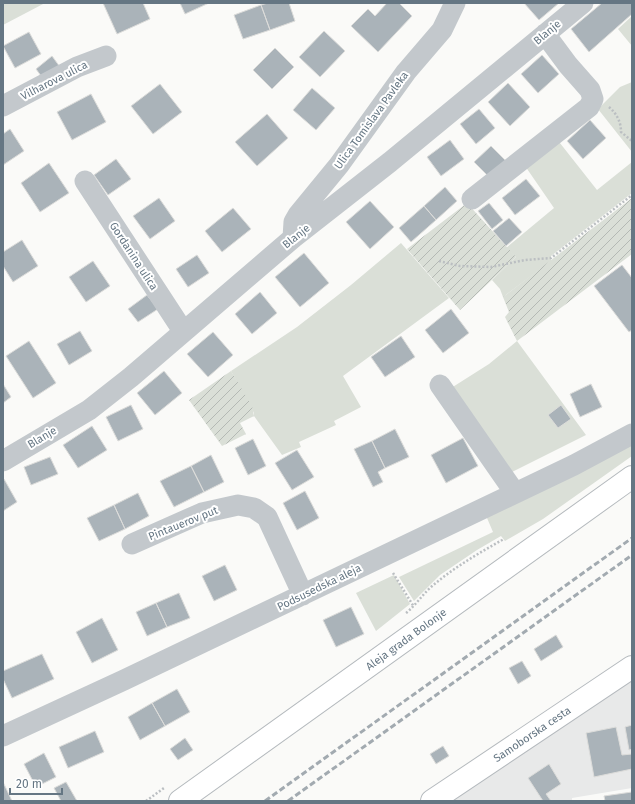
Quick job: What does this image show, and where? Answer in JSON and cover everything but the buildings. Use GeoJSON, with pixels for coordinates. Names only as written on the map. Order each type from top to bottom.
{"type":"FeatureCollection","features":[{"type":"Feature","properties":{"kind":"main road","name":"Aleja grada Bolonje"},"geometry":{"type":"LineString","coordinates":[[172,794],[632,477]]}},
{"type":"Feature","properties":{"kind":"main road","name":"Samoborska cesta"},"geometry":{"type":"LineString","coordinates":[[432,801],[632,667]]}},
{"type":"Feature","properties":{"kind":"street","name":"Ulica Tomislava Pavleka"},"geometry":{"type":"LineString","coordinates":[[293,238],[294,222],[298,215],[339,165],[406,72],[442,30],[455,3]]}},
{"type":"Feature","properties":{"kind":"street","name":"Blanje"},"geometry":{"type":"LineString","coordinates":[[3,461],[89,410],[131,377],[293,238],[390,162],[583,3]]}},
{"type":"Feature","properties":{"kind":"street"},"geometry":{"type":"LineString","coordinates":[[472,199],[589,107],[593,99],[590,90],[568,65],[545,34]]}},
{"type":"Feature","properties":{"kind":"street","name":"Vilharova ulica"},"geometry":{"type":"LineString","coordinates":[[3,106],[77,67],[106,56]]}},
{"type":"Feature","properties":{"kind":"street","name":"Gordanina ulica"},"geometry":{"type":"LineString","coordinates":[[85,181],[183,331]]}},
{"type":"Feature","properties":{"kind":"street"},"geometry":{"type":"LineString","coordinates":[[440,385],[515,493]]}},
{"type":"Feature","properties":{"kind":"street","name":"Podsusedska aleja"},"geometry":{"type":"LineString","coordinates":[[3,736],[303,595],[574,465],[632,434]]}},
{"type":"Feature","properties":{"kind":"street","name":"Pintauerov put"},"geometry":{"type":"LineString","coordinates":[[132,544],[202,513],[238,505],[254,508],[267,517],[303,595]]}},
{"type":"Feature","properties":{"kind":"path"},"geometry":{"type":"LineString","coordinates":[[593,99],[605,104],[614,112],[621,124],[621,132],[632,141]]}},
{"type":"Feature","properties":{"kind":"path"},"geometry":{"type":"LineString","coordinates":[[439,261],[460,266],[491,267],[525,260],[551,258],[632,195]]}},
{"type":"Feature","properties":{"kind":"path"},"geometry":{"type":"LineString","coordinates":[[401,616],[414,607],[431,587],[478,554],[504,539]]}},
{"type":"Feature","properties":{"kind":"path"},"geometry":{"type":"LineString","coordinates":[[388,574],[394,572],[414,607]]}},
{"type":"Feature","properties":{"kind":"path"},"geometry":{"type":"LineString","coordinates":[[146,801],[172,794]]}},
{"type":"Feature","properties":{"kind":"shaded area"},"geometry":{"type":"Polygon","coordinates":[[[3,3],[45,3],[3,25],[3,3]]]}},
{"type":"Feature","properties":{"kind":"shaded area"},"geometry":{"type":"Polygon","coordinates":[[[632,16],[632,46],[618,29],[632,16]]]}},
{"type":"Feature","properties":{"kind":"shaded area"},"geometry":{"type":"Polygon","coordinates":[[[632,82],[632,152],[598,109],[620,87],[632,82]]]}},
{"type":"Feature","properties":{"kind":"shaded area"},"geometry":{"type":"Polygon","coordinates":[[[556,138],[597,190],[632,162],[632,193],[551,256],[551,261],[503,297],[500,289],[492,280],[516,257],[506,248],[554,208],[523,163],[556,138]]]}},
{"type":"Feature","properties":{"kind":"shaded area"},"geometry":{"type":"Polygon","coordinates":[[[632,198],[632,254],[517,341],[505,317],[509,312],[503,297],[632,198]]]}},
{"type":"Feature","properties":{"kind":"shaded area"},"geometry":{"type":"Polygon","coordinates":[[[467,203],[516,257],[460,310],[407,249],[467,203]]]}},
{"type":"Feature","properties":{"kind":"shaded area"},"geometry":{"type":"Polygon","coordinates":[[[401,243],[449,298],[343,376],[361,407],[334,421],[336,425],[299,442],[301,447],[282,455],[254,416],[254,413],[231,371],[297,327],[351,285],[401,243]]]}},
{"type":"Feature","properties":{"kind":"shaded area"},"geometry":{"type":"Polygon","coordinates":[[[517,341],[586,435],[508,474],[448,390],[489,364],[517,341]]]}},
{"type":"Feature","properties":{"kind":"shaded area"},"geometry":{"type":"Polygon","coordinates":[[[231,371],[252,406],[254,416],[240,423],[246,434],[222,446],[189,400],[231,371]]]}},
{"type":"Feature","properties":{"kind":"shaded area"},"geometry":{"type":"Polygon","coordinates":[[[632,444],[632,456],[543,519],[505,541],[501,536],[477,550],[440,575],[414,601],[399,577],[493,532],[487,518],[489,514],[632,444]]]}},
{"type":"Feature","properties":{"kind":"shaded area"},"geometry":{"type":"Polygon","coordinates":[[[394,575],[410,604],[376,631],[356,593],[394,575]]]}},
{"type":"Feature","properties":{"kind":"shaded area"},"geometry":{"type":"Polygon","coordinates":[[[632,678],[632,788],[572,798],[572,801],[449,801],[632,678]]]}},
{"type":"Feature","properties":{"kind":"railway"},"geometry":{"type":"LineString","coordinates":[[265,801],[632,538]]}},
{"type":"Feature","properties":{"kind":"railway"},"geometry":{"type":"LineString","coordinates":[[288,801],[632,555]]}}]}
